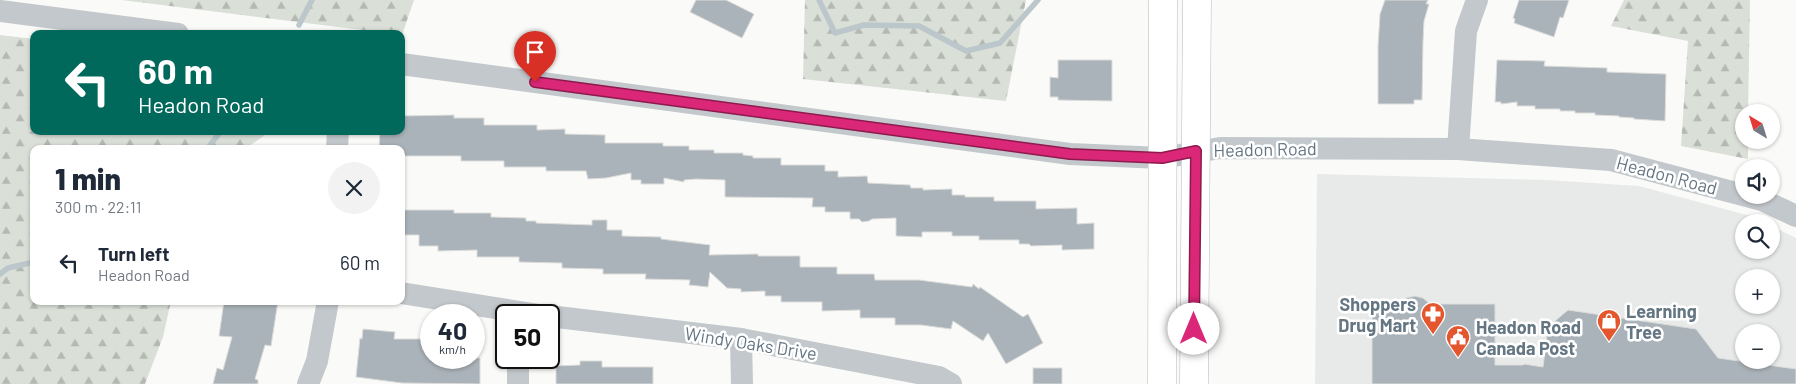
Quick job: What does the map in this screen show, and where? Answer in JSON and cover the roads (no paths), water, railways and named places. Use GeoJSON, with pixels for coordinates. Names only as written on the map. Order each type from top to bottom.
{"type":"FeatureCollection","features":[{"type":"Feature","properties":{"kind":"main road"},"geometry":{"type":"LineString","coordinates":[[1162,384],[1163,0]]}},
{"type":"Feature","properties":{"kind":"main road"},"geometry":{"type":"LineString","coordinates":[[1194,384],[1197,0]]}},
{"type":"Feature","properties":{"kind":"street"},"geometry":{"type":"LineString","coordinates":[[1458,149],[1466,31],[1477,0]]}},
{"type":"Feature","properties":{"kind":"street"},"geometry":{"type":"LineString","coordinates":[[0,11],[147,30]]}},
{"type":"Feature","properties":{"kind":"street","name":"Headon Road"},"geometry":{"type":"LineString","coordinates":[[405,65],[1070,154],[1162,158],[1220,148],[1458,149],[1611,160],[1762,200],[1796,216]]}},
{"type":"Feature","properties":{"kind":"street"},"geometry":{"type":"LineString","coordinates":[[405,294],[495,309]]}},
{"type":"Feature","properties":{"kind":"street"},"geometry":{"type":"LineString","coordinates":[[308,384],[317,361],[327,305]]}},
{"type":"Feature","properties":{"kind":"street","name":"Windy Oaks Drive"},"geometry":{"type":"LineString","coordinates":[[560,317],[741,339],[939,377],[951,384]]}},
{"type":"Feature","properties":{"kind":"street"},"geometry":{"type":"LineString","coordinates":[[741,339],[742,384]]}},
{"type":"Feature","properties":{"kind":"street"},"geometry":{"type":"LineString","coordinates":[[518,369],[518,384]]}},
{"type":"Feature","properties":{"kind":"waterway"},"geometry":{"type":"LineString","coordinates":[[299,25],[312,0]]}},
{"type":"Feature","properties":{"kind":"waterway"},"geometry":{"type":"LineString","coordinates":[[819,0],[835,33],[864,25],[919,26],[966,51],[1000,43],[1038,0]]}},
{"type":"Feature","properties":{"kind":"waterway"},"geometry":{"type":"LineString","coordinates":[[210,145],[218,135]]}},
{"type":"Feature","properties":{"kind":"waterway"},"geometry":{"type":"LineString","coordinates":[[0,274],[8,268],[30,263]]}},
{"type":"Feature","properties":{"kind":"place","name":"Shoppers Drug Mart"},"geometry":{"type":"Point","coordinates":[1433,335]}},
{"type":"Feature","properties":{"kind":"place","name":"Learning Tree"},"geometry":{"type":"Point","coordinates":[1609,342]}},
{"type":"Feature","properties":{"kind":"place","name":"Headon Road Canada Post"},"geometry":{"type":"Point","coordinates":[1458,358]}}]}
